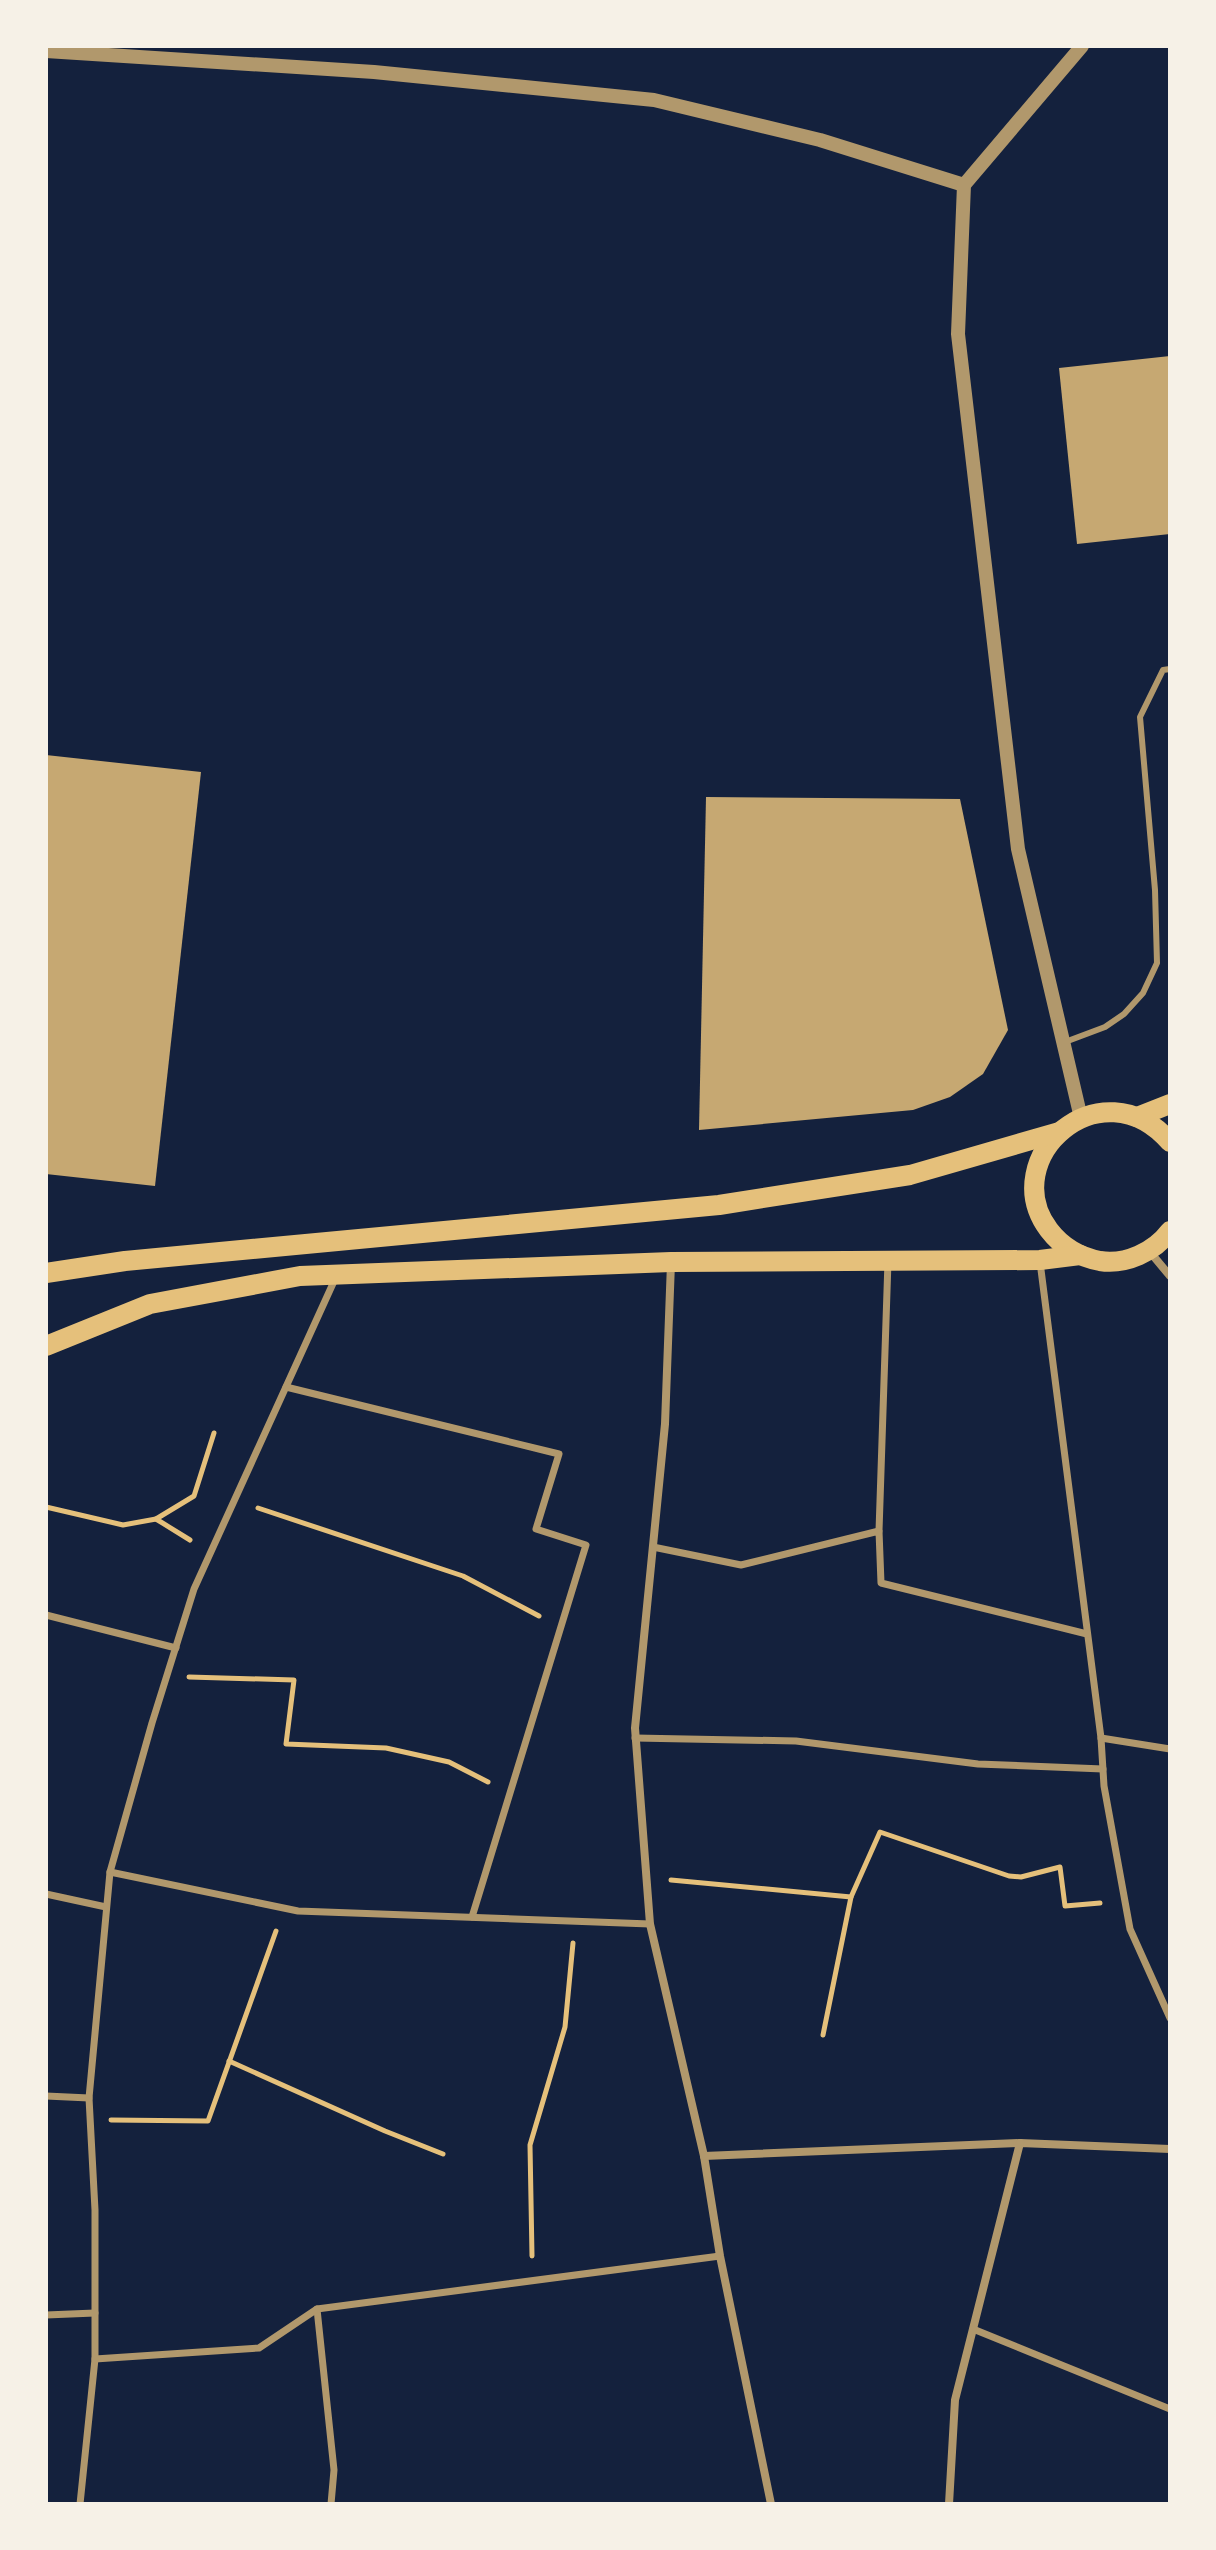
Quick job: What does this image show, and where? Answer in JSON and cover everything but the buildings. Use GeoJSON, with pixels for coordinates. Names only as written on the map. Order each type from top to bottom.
{"type":"FeatureCollection","features":[{"type":"Feature","properties":{"kind":"main road"},"geometry":{"type":"LineString","coordinates":[[1137,1117],[1170,1104]]}},
{"type":"Feature","properties":{"kind":"main road"},"geometry":{"type":"LineString","coordinates":[[46,1273],[125,1261],[719,1205],[910,1175],[1059,1132],[1081,1118],[1099,1112],[1118,1112],[1137,1117],[1158,1128],[1170,1142]]}},
{"type":"Feature","properties":{"kind":"main road"},"geometry":{"type":"LineString","coordinates":[[1059,1132],[1044,1151],[1036,1175],[1036,1199],[1044,1222],[1059,1242],[1080,1255],[1103,1261],[1127,1259],[1150,1251],[1169,1233]]}},
{"type":"Feature","properties":{"kind":"main road"},"geometry":{"type":"LineString","coordinates":[[46,1346],[150,1304],[300,1276],[671,1262],[1040,1260],[1080,1255]]}},
{"type":"Feature","properties":{"kind":"street"},"geometry":{"type":"LineString","coordinates":[[1081,1118],[1018,849],[958,334],[964,185],[1082,46]]}},
{"type":"Feature","properties":{"kind":"street"},"geometry":{"type":"LineString","coordinates":[[46,51],[374,72],[654,100],[820,140],[964,185]]}},
{"type":"Feature","properties":{"kind":"street"},"geometry":{"type":"LineString","coordinates":[[1150,1251],[1170,1276]]}},
{"type":"Feature","properties":{"kind":"street"},"geometry":{"type":"LineString","coordinates":[[1040,1260],[1103,1769],[1130,1929],[1170,2018]]}},
{"type":"Feature","properties":{"kind":"street"},"geometry":{"type":"LineString","coordinates":[[888,1261],[879,1531],[881,1583],[1087,1634]]}},
{"type":"Feature","properties":{"kind":"street"},"geometry":{"type":"LineString","coordinates":[[671,1262],[665,1424],[635,1738],[650,1924],[704,2156],[720,2256],[771,2504]]}},
{"type":"Feature","properties":{"kind":"street"},"geometry":{"type":"LineString","coordinates":[[80,2504],[95,2359],[95,2210],[89,2098],[110,1872],[194,1589],[337,1275]]}},
{"type":"Feature","properties":{"kind":"street"},"geometry":{"type":"LineString","coordinates":[[286,1387],[559,1454],[536,1529],[586,1545],[472,1917]]}},
{"type":"Feature","properties":{"kind":"street"},"geometry":{"type":"LineString","coordinates":[[653,1547],[741,1565],[879,1531]]}},
{"type":"Feature","properties":{"kind":"street"},"geometry":{"type":"LineString","coordinates":[[46,1615],[176,1648]]}},
{"type":"Feature","properties":{"kind":"street"},"geometry":{"type":"LineString","coordinates":[[635,1738],[796,1741],[978,1764],[1103,1769]]}},
{"type":"Feature","properties":{"kind":"street"},"geometry":{"type":"LineString","coordinates":[[1101,1738],[1170,1749]]}},
{"type":"Feature","properties":{"kind":"street"},"geometry":{"type":"LineString","coordinates":[[110,1872],[284,1908],[650,1924]]}},
{"type":"Feature","properties":{"kind":"street"},"geometry":{"type":"LineString","coordinates":[[46,1894],[106,1907]]}},
{"type":"Feature","properties":{"kind":"street"},"geometry":{"type":"LineString","coordinates":[[46,2096],[89,2098]]}},
{"type":"Feature","properties":{"kind":"street"},"geometry":{"type":"LineString","coordinates":[[704,2156],[1020,2143],[1170,2149]]}},
{"type":"Feature","properties":{"kind":"street"},"geometry":{"type":"LineString","coordinates":[[949,2504],[955,2400],[1020,2143]]}},
{"type":"Feature","properties":{"kind":"street"},"geometry":{"type":"LineString","coordinates":[[95,2359],[259,2348],[317,2309],[720,2256]]}},
{"type":"Feature","properties":{"kind":"street"},"geometry":{"type":"LineString","coordinates":[[317,2309],[334,2470],[331,2504]]}},
{"type":"Feature","properties":{"kind":"street"},"geometry":{"type":"LineString","coordinates":[[46,2315],[95,2313]]}},
{"type":"Feature","properties":{"kind":"street"},"geometry":{"type":"LineString","coordinates":[[973,2329],[1170,2409]]}},
{"type":"Feature","properties":{"kind":"lane"},"geometry":{"type":"LineString","coordinates":[[1062,1043],[1105,1027],[1124,1014],[1143,993],[1157,963],[1155,890],[1140,717],[1163,670],[1170,669]]}},
{"type":"Feature","properties":{"kind":"path"},"geometry":{"type":"LineString","coordinates":[[46,1507],[123,1525],[156,1519],[194,1496],[214,1433]]}},
{"type":"Feature","properties":{"kind":"path"},"geometry":{"type":"LineString","coordinates":[[235,1500],[463,1576],[561,1628]]}},
{"type":"Feature","properties":{"kind":"path"},"geometry":{"type":"LineString","coordinates":[[156,1519],[211,1553]]}},
{"type":"Feature","properties":{"kind":"path"},"geometry":{"type":"LineString","coordinates":[[166,1677],[294,1680],[286,1744],[386,1748],[449,1762],[510,1794]]}},
{"type":"Feature","properties":{"kind":"path"},"geometry":{"type":"LineString","coordinates":[[823,2035],[851,1897],[880,1832],[1009,1876],[1021,1877],[1060,1867],[1065,1906],[1126,1900]]}},
{"type":"Feature","properties":{"kind":"path"},"geometry":{"type":"LineString","coordinates":[[647,1877],[851,1897]]}},
{"type":"Feature","properties":{"kind":"path"},"geometry":{"type":"LineString","coordinates":[[90,2120],[208,2121],[284,1908]]}},
{"type":"Feature","properties":{"kind":"path"},"geometry":{"type":"LineString","coordinates":[[533,2281],[530,2145],[565,2027],[576,1922]]}},
{"type":"Feature","properties":{"kind":"path"},"geometry":{"type":"LineString","coordinates":[[229,2061],[443,2154]]}}]}
